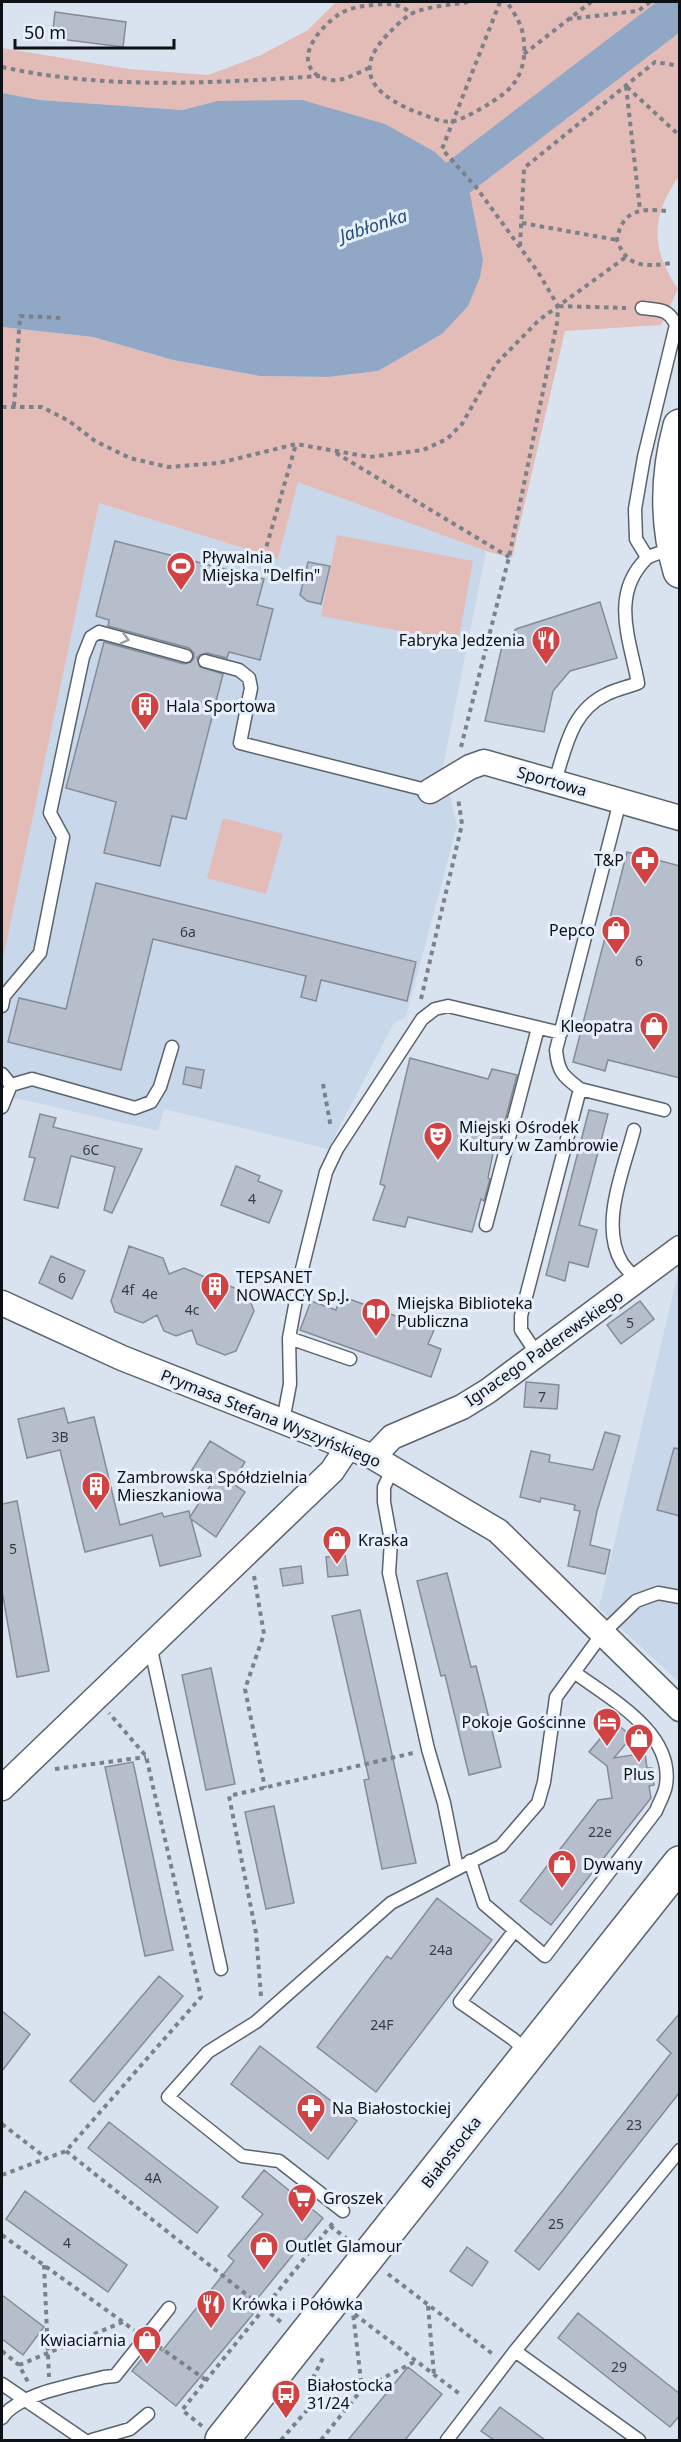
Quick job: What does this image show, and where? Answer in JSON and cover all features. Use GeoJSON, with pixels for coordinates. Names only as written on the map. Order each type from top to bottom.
{"type":"FeatureCollection","features":[{"type":"Feature","properties":{"kind":"main road"},"geometry":{"type":"LineString","coordinates":[[666,559],[670,523],[669,482],[680,426]]}},
{"type":"Feature","properties":{"kind":"main road","name":"Białostocka"},"geometry":{"type":"LineString","coordinates":[[214,2435],[528,2053],[680,1863]]}},
{"type":"Feature","properties":{"kind":"street","name":"Sportowa"},"geometry":{"type":"LineString","coordinates":[[430,791],[470,767],[484,762],[680,818]]}},
{"type":"Feature","properties":{"kind":"street","name":"Ignacego Paderewskiego"},"geometry":{"type":"LineString","coordinates":[[383,1463],[392,1437],[462,1407],[488,1391],[680,1248]]}},
{"type":"Feature","properties":{"kind":"street","name":"Prymasa Stefana Wyszyńskiego"},"geometry":{"type":"LineString","coordinates":[[2,1303],[122,1358],[283,1420],[383,1463],[498,1530],[680,1709]]}},
{"type":"Feature","properties":{"kind":"street"},"geometry":{"type":"LineString","coordinates":[[2,1788],[332,1471],[348,1447]]}},
{"type":"Feature","properties":{"kind":"lane"},"geometry":{"type":"LineString","coordinates":[[555,781],[572,726],[588,707],[606,694],[638,683],[623,609],[626,590],[666,559],[636,539],[635,509],[644,457],[676,325],[671,315],[662,310],[642,308]]}},
{"type":"Feature","properties":{"kind":"lane"},"geometry":{"type":"LineString","coordinates":[[2,1006],[4,996],[40,953],[63,837],[50,813],[83,657],[91,637],[99,632],[186,656]]}},
{"type":"Feature","properties":{"kind":"lane"},"geometry":{"type":"LineString","coordinates":[[205,661],[239,670],[249,678],[251,688],[240,743],[430,791]]}},
{"type":"Feature","properties":{"kind":"lane"},"geometry":{"type":"LineString","coordinates":[[620,801],[556,1050],[557,1067],[580,1089],[664,1110]]}},
{"type":"Feature","properties":{"kind":"lane"},"geometry":{"type":"LineString","coordinates":[[283,1420],[290,1384],[289,1338],[301,1273],[327,1172],[337,1149],[422,1019],[435,1009],[448,1006],[561,1033]]}},
{"type":"Feature","properties":{"kind":"lane"},"geometry":{"type":"LineString","coordinates":[[486,1225],[538,1028]]}},
{"type":"Feature","properties":{"kind":"lane"},"geometry":{"type":"LineString","coordinates":[[12,1084],[32,1079],[135,1108],[151,1102],[160,1087],[172,1047]]}},
{"type":"Feature","properties":{"kind":"lane"},"geometry":{"type":"LineString","coordinates":[[2,1074],[12,1084]]}},
{"type":"Feature","properties":{"kind":"lane"},"geometry":{"type":"LineString","coordinates":[[2,1107],[12,1084]]}},
{"type":"Feature","properties":{"kind":"lane"},"geometry":{"type":"LineString","coordinates":[[537,1354],[521,1330],[521,1316],[580,1089]]}},
{"type":"Feature","properties":{"kind":"lane"},"geometry":{"type":"LineString","coordinates":[[634,1130],[612,1219],[616,1248],[622,1263],[638,1281]]}},
{"type":"Feature","properties":{"kind":"lane"},"geometry":{"type":"LineString","coordinates":[[289,1338],[350,1359]]}},
{"type":"Feature","properties":{"kind":"lane"},"geometry":{"type":"LineString","coordinates":[[383,1463],[384,1502],[391,1541],[389,1573],[428,1749],[444,1803],[457,1868]]}},
{"type":"Feature","properties":{"kind":"lane"},"geometry":{"type":"LineString","coordinates":[[343,2211],[279,2161],[242,2156],[168,2097],[208,2052],[263,2016],[391,1903],[501,1846],[538,1803],[544,1782],[556,1697],[602,1634],[636,1601],[658,1593],[680,1597]]}},
{"type":"Feature","properties":{"kind":"lane"},"geometry":{"type":"LineString","coordinates":[[150,1645],[221,1969]]}},
{"type":"Feature","properties":{"kind":"lane"},"geometry":{"type":"LineString","coordinates":[[470,1861],[484,1904],[545,1956],[656,1811],[666,1785],[664,1758],[652,1736],[639,1720],[574,1672]]}},
{"type":"Feature","properties":{"kind":"lane"},"geometry":{"type":"LineString","coordinates":[[515,1930],[460,2001],[513,2039],[528,2053]]}},
{"type":"Feature","properties":{"kind":"lane"},"geometry":{"type":"LineString","coordinates":[[447,2440],[505,2363],[680,2151]]}},
{"type":"Feature","properties":{"kind":"lane"},"geometry":{"type":"LineString","coordinates":[[2,2418],[7,2409],[29,2398],[115,2376],[169,2308]]}},
{"type":"Feature","properties":{"kind":"lane"},"geometry":{"type":"LineString","coordinates":[[515,2351],[639,2440]]}},
{"type":"Feature","properties":{"kind":"lane"},"geometry":{"type":"LineString","coordinates":[[2,2384],[29,2398],[84,2440]]}},
{"type":"Feature","properties":{"kind":"lane"},"geometry":{"type":"LineString","coordinates":[[92,2440],[130,2429],[148,2414]]}},
{"type":"Feature","properties":{"kind":"path"},"geometry":{"type":"LineString","coordinates":[[468,2],[412,14],[398,24],[380,43],[371,58],[369,72],[379,90],[394,104],[430,117],[453,122],[509,90],[523,69],[524,54],[522,30],[507,2]]}},
{"type":"Feature","properties":{"kind":"path"},"geometry":{"type":"LineString","coordinates":[[422,1019],[421,998],[462,824],[454,777],[509,557],[557,322],[558,306],[538,272],[476,187],[442,149],[500,2]]}},
{"type":"Feature","properties":{"kind":"path"},"geometry":{"type":"LineString","coordinates":[[524,54],[591,2]]}},
{"type":"Feature","properties":{"kind":"path"},"geometry":{"type":"LineString","coordinates":[[568,20],[638,11],[650,2]]}},
{"type":"Feature","properties":{"kind":"path"},"geometry":{"type":"LineString","coordinates":[[369,68],[340,80],[325,80],[314,73],[308,62],[308,51],[317,35],[339,14],[356,7],[376,4],[401,5],[412,14]]}},
{"type":"Feature","properties":{"kind":"path"},"geometry":{"type":"LineString","coordinates":[[520,247],[524,168],[655,62],[680,66]]}},
{"type":"Feature","properties":{"kind":"path"},"geometry":{"type":"LineString","coordinates":[[2,67],[36,75],[215,83],[320,76]]}},
{"type":"Feature","properties":{"kind":"path"},"geometry":{"type":"LineString","coordinates":[[626,86],[680,136]]}},
{"type":"Feature","properties":{"kind":"path"},"geometry":{"type":"LineString","coordinates":[[626,86],[640,210]]}},
{"type":"Feature","properties":{"kind":"path"},"geometry":{"type":"LineString","coordinates":[[666,212],[640,210],[623,222],[617,240],[626,258],[638,264],[651,266],[670,263]]}},
{"type":"Feature","properties":{"kind":"path"},"geometry":{"type":"LineString","coordinates":[[522,223],[617,240]]}},
{"type":"Feature","properties":{"kind":"path"},"geometry":{"type":"LineString","coordinates":[[2,407],[42,407],[69,421],[95,441],[130,458],[168,467],[219,463],[296,444],[370,457],[423,450],[447,439],[462,424],[496,364],[538,320],[626,258]]}},
{"type":"Feature","properties":{"kind":"path"},"geometry":{"type":"LineString","coordinates":[[558,306],[642,308]]}},
{"type":"Feature","properties":{"kind":"path"},"geometry":{"type":"LineString","coordinates":[[14,406],[20,316],[61,318]]}},
{"type":"Feature","properties":{"kind":"path"},"geometry":{"type":"LineString","coordinates":[[264,555],[296,444]]}},
{"type":"Feature","properties":{"kind":"path"},"geometry":{"type":"LineString","coordinates":[[333,451],[509,557]]}},
{"type":"Feature","properties":{"kind":"path"},"geometry":{"type":"LineString","coordinates":[[323,1084],[337,1149]]}},
{"type":"Feature","properties":{"kind":"path"},"geometry":{"type":"LineString","coordinates":[[254,1573],[264,1634],[245,1689],[265,1788]]}},
{"type":"Feature","properties":{"kind":"path"},"geometry":{"type":"LineString","coordinates":[[2,2175],[66,2151],[201,1997],[146,1756],[109,1713]]}},
{"type":"Feature","properties":{"kind":"path"},"geometry":{"type":"LineString","coordinates":[[263,2016],[256,1933],[229,1796],[428,1749]]}},
{"type":"Feature","properties":{"kind":"path"},"geometry":{"type":"LineString","coordinates":[[47,1771],[146,1756]]}},
{"type":"Feature","properties":{"kind":"path"},"geometry":{"type":"LineString","coordinates":[[2,2124],[47,2158]]}},
{"type":"Feature","properties":{"kind":"path"},"geometry":{"type":"LineString","coordinates":[[66,2151],[284,2325]]}},
{"type":"Feature","properties":{"kind":"path"},"geometry":{"type":"LineString","coordinates":[[214,2435],[182,2410],[343,2211]]}},
{"type":"Feature","properties":{"kind":"path"},"geometry":{"type":"LineString","coordinates":[[330,2226],[346,2238]]}},
{"type":"Feature","properties":{"kind":"path"},"geometry":{"type":"LineString","coordinates":[[2,2235],[206,2380]]}},
{"type":"Feature","properties":{"kind":"path"},"geometry":{"type":"LineString","coordinates":[[44,2265],[49,2392]]}},
{"type":"Feature","properties":{"kind":"path"},"geometry":{"type":"LineString","coordinates":[[382,2270],[505,2363]]}},
{"type":"Feature","properties":{"kind":"path"},"geometry":{"type":"LineString","coordinates":[[428,2305],[434,2375]]}},
{"type":"Feature","properties":{"kind":"path"},"geometry":{"type":"LineString","coordinates":[[362,2389],[353,2313],[474,2405]]}},
{"type":"Feature","properties":{"kind":"path"},"geometry":{"type":"LineString","coordinates":[[19,2366],[123,2322]]}},
{"type":"Feature","properties":{"kind":"path"},"geometry":{"type":"LineString","coordinates":[[2,2351],[19,2366],[29,2398]]}},
{"type":"Feature","properties":{"kind":"path"},"geometry":{"type":"LineString","coordinates":[[321,2440],[362,2389],[416,2361]]}},
{"type":"Feature","properties":{"kind":"shaded area"},"geometry":{"type":"Polygon","coordinates":[[[336,2],[676,2],[680,6],[679,176],[663,205],[658,232],[662,260],[678,289],[661,325],[565,331],[512,558],[486,551],[298,482],[278,559],[99,503],[2,963],[2,327],[93,337],[173,360],[260,376],[328,377],[378,371],[442,334],[217,101],[184,110],[40,100],[2,93],[2,48],[129,69],[208,75],[261,55],[308,30],[336,2]]]}},
{"type":"Feature","properties":{"kind":"shaded area"},"geometry":{"type":"Polygon","coordinates":[[[298,481],[486,551],[443,767],[457,826],[406,1017],[394,1023],[328,1149],[164,1109],[158,1131],[2,1095],[2,958],[99,503],[278,559],[298,481]]]}},
{"type":"Feature","properties":{"kind":"shaded area"},"geometry":{"type":"Polygon","coordinates":[[[337,535],[473,561],[458,642],[321,616],[337,535]]]}},
{"type":"Feature","properties":{"kind":"shaded area"},"geometry":{"type":"Polygon","coordinates":[[[223,818],[283,834],[266,894],[207,878],[223,818]]]}},
{"type":"Feature","properties":{"kind":"shaded area"},"geometry":{"type":"Polygon","coordinates":[[[679,1268],[679,1682],[599,1608],[679,1268]]]}},
{"type":"Feature","properties":{"kind":"water"},"geometry":{"type":"Polygon","coordinates":[[[2,93],[40,100],[183,110],[217,101],[302,100],[385,124],[435,152],[468,184],[483,260],[480,277],[468,306],[442,334],[378,371],[328,377],[260,376],[173,360],[93,337],[2,327],[2,93]]]}},
{"type":"Feature","properties":{"kind":"building"},"geometry":{"type":"Polygon","coordinates":[[[55,12],[126,22],[123,47],[52,38],[55,12]]]}},
{"type":"Feature","properties":{"kind":"building"},"geometry":{"type":"Polygon","coordinates":[[[115,541],[264,579],[257,605],[273,609],[260,660],[229,652],[227,658],[207,653],[197,658],[200,667],[223,674],[186,819],[172,816],[160,866],[104,853],[116,802],[66,788],[104,642],[184,664],[191,662],[194,658],[194,653],[189,648],[108,626],[109,620],[96,616],[115,541]]]}},
{"type":"Feature","properties":{"kind":"building"},"geometry":{"type":"Polygon","coordinates":[[[308,562],[330,566],[321,604],[307,601],[300,595],[308,562]]]}},
{"type":"Feature","properties":{"kind":"building","name":"Fabryka Jedzenia"},"geometry":{"type":"Polygon","coordinates":[[[600,602],[617,658],[570,671],[553,691],[544,732],[485,721],[502,646],[516,629],[600,602]]]}},
{"type":"Feature","properties":{"kind":"building"},"geometry":{"type":"Polygon","coordinates":[[[627,852],[680,866],[680,1078],[608,1060],[605,1071],[573,1062],[627,852]]]}},
{"type":"Feature","properties":{"kind":"building"},"geometry":{"type":"Polygon","coordinates":[[[96,883],[416,962],[407,1001],[321,980],[316,1001],[301,997],[306,976],[153,939],[121,1070],[8,1042],[19,998],[66,1009],[96,883]]]}},
{"type":"Feature","properties":{"kind":"building","name":"Miejski Ośrodek Kultury w Zambrowie"},"geometry":{"type":"Polygon","coordinates":[[[410,1058],[488,1079],[492,1069],[517,1075],[499,1144],[495,1143],[484,1201],[481,1199],[472,1232],[408,1217],[405,1227],[373,1220],[385,1186],[380,1184],[410,1058]]]}},
{"type":"Feature","properties":{"kind":"building"},"geometry":{"type":"Polygon","coordinates":[[[186,1067],[204,1070],[201,1088],[183,1084],[186,1067]]]}},
{"type":"Feature","properties":{"kind":"building"},"geometry":{"type":"Polygon","coordinates":[[[589,1110],[608,1114],[579,1225],[597,1230],[588,1267],[569,1262],[565,1281],[546,1275],[589,1110]]]}},
{"type":"Feature","properties":{"kind":"building"},"geometry":{"type":"Polygon","coordinates":[[[40,1114],[56,1118],[53,1127],[142,1149],[112,1213],[104,1210],[115,1167],[71,1156],[58,1208],[24,1200],[35,1158],[29,1157],[40,1114]]]}},
{"type":"Feature","properties":{"kind":"building"},"geometry":{"type":"Polygon","coordinates":[[[236,1166],[260,1176],[258,1181],[282,1191],[269,1223],[221,1205],[236,1166]]]}},
{"type":"Feature","properties":{"kind":"building"},"geometry":{"type":"Polygon","coordinates":[[[129,1246],[163,1258],[169,1274],[184,1268],[205,1277],[211,1291],[225,1284],[247,1293],[254,1311],[236,1351],[225,1355],[197,1344],[192,1330],[176,1336],[164,1331],[157,1315],[143,1323],[115,1312],[111,1301],[129,1246]]]}},
{"type":"Feature","properties":{"kind":"building"},"geometry":{"type":"Polygon","coordinates":[[[51,1256],[85,1271],[72,1299],[39,1283],[51,1256]]]}},
{"type":"Feature","properties":{"kind":"building","name":"Miejska Biblioteka Publiczna"},"geometry":{"type":"Polygon","coordinates":[[[341,1296],[434,1330],[428,1344],[441,1349],[431,1377],[300,1330],[311,1301],[336,1310],[341,1296]]]}},
{"type":"Feature","properties":{"kind":"building"},"geometry":{"type":"Polygon","coordinates":[[[640,1301],[654,1319],[621,1344],[607,1325],[640,1301]]]}},
{"type":"Feature","properties":{"kind":"building"},"geometry":{"type":"Polygon","coordinates":[[[526,1382],[559,1385],[557,1409],[524,1407],[526,1382]]]}},
{"type":"Feature","properties":{"kind":"building"},"geometry":{"type":"Polygon","coordinates":[[[64,1408],[68,1423],[94,1417],[120,1525],[162,1513],[164,1517],[189,1511],[190,1517],[210,1486],[190,1473],[210,1441],[245,1462],[232,1483],[245,1492],[216,1537],[191,1519],[201,1556],[160,1566],[152,1535],[85,1552],[60,1450],[27,1458],[18,1419],[64,1408]]]}},
{"type":"Feature","properties":{"kind":"building"},"geometry":{"type":"Polygon","coordinates":[[[605,1432],[620,1436],[597,1511],[590,1545],[610,1550],[605,1574],[568,1566],[580,1511],[574,1510],[575,1505],[541,1498],[540,1502],[520,1497],[531,1451],[550,1455],[549,1462],[593,1470],[605,1432]]]}},
{"type":"Feature","properties":{"kind":"building"},"geometry":{"type":"Polygon","coordinates":[[[674,1448],[680,1449],[680,1516],[657,1510],[674,1448]]]}},
{"type":"Feature","properties":{"kind":"building"},"geometry":{"type":"Polygon","coordinates":[[[17,1501],[49,1671],[17,1677],[2,1591],[2,1504],[17,1501]]]}},
{"type":"Feature","properties":{"kind":"building","name":"Kraska"},"geometry":{"type":"Polygon","coordinates":[[[345,1555],[348,1575],[328,1577],[326,1557],[345,1555]]]}},
{"type":"Feature","properties":{"kind":"building"},"geometry":{"type":"Polygon","coordinates":[[[301,1566],[303,1583],[283,1586],[280,1569],[301,1566]]]}},
{"type":"Feature","properties":{"kind":"building"},"geometry":{"type":"Polygon","coordinates":[[[447,1573],[471,1667],[476,1666],[501,1767],[469,1775],[445,1675],[441,1676],[417,1581],[447,1573]]]}},
{"type":"Feature","properties":{"kind":"building"},"geometry":{"type":"Polygon","coordinates":[[[360,1610],[416,1863],[382,1869],[364,1780],[369,1779],[332,1616],[360,1610]]]}},
{"type":"Feature","properties":{"kind":"building"},"geometry":{"type":"Polygon","coordinates":[[[211,1668],[235,1784],[206,1790],[182,1675],[211,1668]]]}},
{"type":"Feature","properties":{"kind":"building"},"geometry":{"type":"Polygon","coordinates":[[[614,1722],[632,1736],[614,1758],[645,1753],[647,1768],[652,1768],[654,1785],[649,1786],[651,1798],[551,1925],[520,1901],[598,1800],[612,1798],[607,1766],[589,1752],[614,1722]]]}},
{"type":"Feature","properties":{"kind":"building"},"geometry":{"type":"Polygon","coordinates":[[[133,1762],[173,1950],[145,1956],[105,1767],[133,1762]]]}},
{"type":"Feature","properties":{"kind":"building"},"geometry":{"type":"Polygon","coordinates":[[[274,1806],[294,1903],[266,1909],[245,1812],[274,1806]]]}},
{"type":"Feature","properties":{"kind":"building"},"geometry":{"type":"Polygon","coordinates":[[[437,1898],[492,1940],[376,2092],[317,2047],[387,1956],[391,1959],[437,1898]]]}},
{"type":"Feature","properties":{"kind":"building"},"geometry":{"type":"Polygon","coordinates":[[[159,1976],[183,1996],[94,2102],[70,2081],[159,1976]]]}},
{"type":"Feature","properties":{"kind":"building"},"geometry":{"type":"Polygon","coordinates":[[[2,2011],[30,2034],[2,2071],[2,2011]]]}},
{"type":"Feature","properties":{"kind":"building"},"geometry":{"type":"Polygon","coordinates":[[[680,2013],[680,2092],[539,2270],[515,2251],[671,2053],[657,2040],[680,2013]]]}},
{"type":"Feature","properties":{"kind":"building"},"geometry":{"type":"Polygon","coordinates":[[[260,2046],[357,2121],[328,2159],[231,2084],[260,2046]]]}},
{"type":"Feature","properties":{"kind":"building"},"geometry":{"type":"Polygon","coordinates":[[[109,2122],[218,2207],[197,2233],[88,2148],[109,2122]]]}},
{"type":"Feature","properties":{"kind":"building"},"geometry":{"type":"Polygon","coordinates":[[[264,2170],[323,2218],[248,2310],[253,2314],[176,2406],[132,2371],[154,2344],[162,2351],[234,2261],[228,2256],[263,2214],[242,2197],[264,2170]]]}},
{"type":"Feature","properties":{"kind":"building"},"geometry":{"type":"Polygon","coordinates":[[[25,2191],[127,2265],[108,2292],[6,2219],[25,2191]]]}},
{"type":"Feature","properties":{"kind":"building"},"geometry":{"type":"Polygon","coordinates":[[[467,2247],[488,2262],[472,2286],[450,2271],[467,2247]]]}},
{"type":"Feature","properties":{"kind":"building"},"geometry":{"type":"Polygon","coordinates":[[[2,2295],[44,2327],[23,2355],[2,2339],[2,2295]]]}},
{"type":"Feature","properties":{"kind":"building"},"geometry":{"type":"Polygon","coordinates":[[[578,2313],[680,2394],[680,2415],[670,2427],[558,2338],[578,2313]]]}},
{"type":"Feature","properties":{"kind":"building"},"geometry":{"type":"Polygon","coordinates":[[[408,2367],[442,2394],[405,2440],[348,2440],[408,2367]]]}},
{"type":"Feature","properties":{"kind":"building"},"geometry":{"type":"Polygon","coordinates":[[[500,2407],[545,2440],[494,2440],[481,2431],[500,2407]]]}},
{"type":"Feature","properties":{"kind":"waterway","name":"Jabłonka"},"geometry":{"type":"LineString","coordinates":[[421,206],[680,8]]}},
{"type":"Feature","properties":{"kind":"place","name":"Pływalnia Miejska \"Delfin\""},"geometry":{"type":"Point","coordinates":[181,592]}},
{"type":"Feature","properties":{"kind":"place","name":"Fabryka Jedzenia"},"geometry":{"type":"Point","coordinates":[546,666]}},
{"type":"Feature","properties":{"kind":"place","name":"Hala Sportowa"},"geometry":{"type":"Point","coordinates":[145,732]}},
{"type":"Feature","properties":{"kind":"place","name":"T&P"},"geometry":{"type":"Point","coordinates":[645,886]}},
{"type":"Feature","properties":{"kind":"place","name":"Pepco"},"geometry":{"type":"Point","coordinates":[616,956]}},
{"type":"Feature","properties":{"kind":"place","name":"Kleopatra"},"geometry":{"type":"Point","coordinates":[654,1052]}},
{"type":"Feature","properties":{"kind":"place","name":"Miejski Ośrodek Kultury w Zambrowie"},"geometry":{"type":"Point","coordinates":[438,1162]}},
{"type":"Feature","properties":{"kind":"place","name":"TEPSANET NOWACCY Sp.J."},"geometry":{"type":"Point","coordinates":[215,1312]}},
{"type":"Feature","properties":{"kind":"place","name":"Miejska Biblioteka Publiczna"},"geometry":{"type":"Point","coordinates":[376,1338]}},
{"type":"Feature","properties":{"kind":"place","name":"Zambrowska Spółdzielnia Mieszkaniowa"},"geometry":{"type":"Point","coordinates":[96,1512]}},
{"type":"Feature","properties":{"kind":"place","name":"Kraska"},"geometry":{"type":"Point","coordinates":[337,1566]}},
{"type":"Feature","properties":{"kind":"place","name":"Pokoje Gościnne"},"geometry":{"type":"Point","coordinates":[607,1748]}},
{"type":"Feature","properties":{"kind":"place","name":"Plus"},"geometry":{"type":"Point","coordinates":[639,1764]}},
{"type":"Feature","properties":{"kind":"place","name":"Dywany"},"geometry":{"type":"Point","coordinates":[562,1890]}},
{"type":"Feature","properties":{"kind":"place","name":"Na Białostockiej"},"geometry":{"type":"Point","coordinates":[311,2134]}},
{"type":"Feature","properties":{"kind":"place","name":"Groszek"},"geometry":{"type":"Point","coordinates":[302,2224]}},
{"type":"Feature","properties":{"kind":"place","name":"Outlet Glamour"},"geometry":{"type":"Point","coordinates":[264,2272]}},
{"type":"Feature","properties":{"kind":"place","name":"Krówka i Połówka"},"geometry":{"type":"Point","coordinates":[211,2330]}},
{"type":"Feature","properties":{"kind":"place","name":"Kwiaciarnia"},"geometry":{"type":"Point","coordinates":[147,2366]}},
{"type":"Feature","properties":{"kind":"place","name":"Białostocka 31/24"},"geometry":{"type":"Point","coordinates":[286,2420]}}]}
